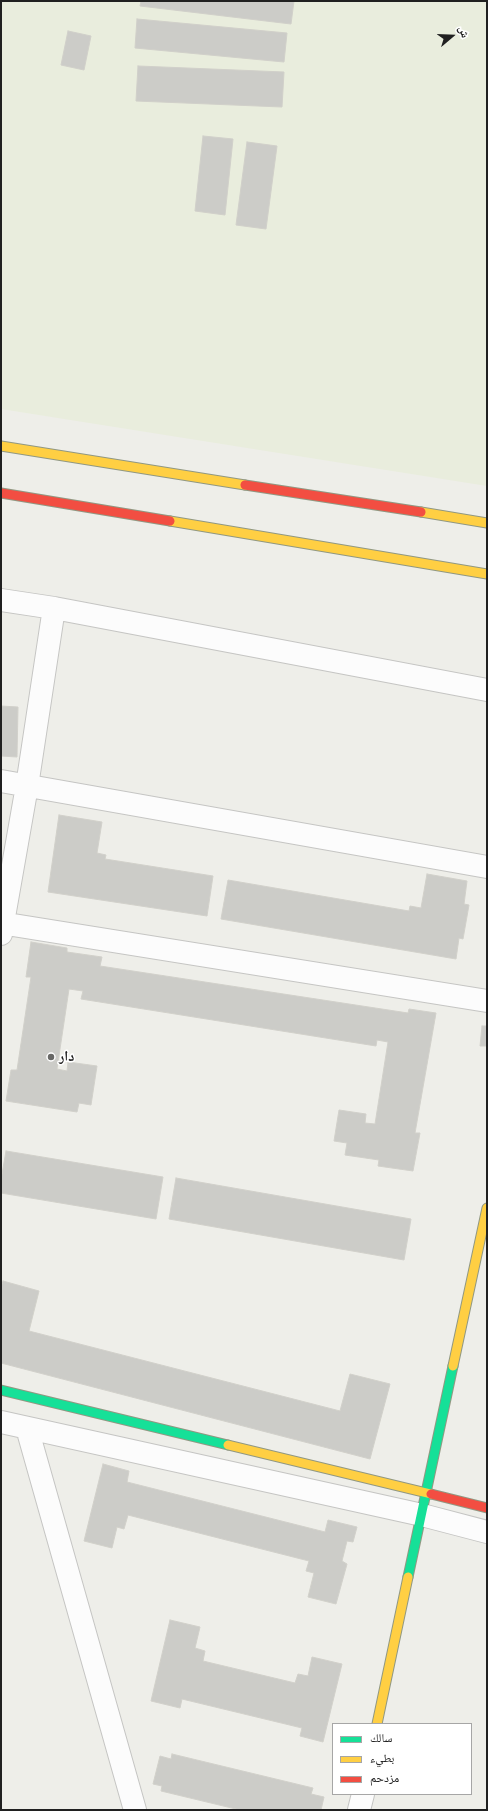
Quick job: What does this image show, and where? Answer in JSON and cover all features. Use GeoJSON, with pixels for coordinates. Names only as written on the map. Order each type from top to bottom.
{"type":"FeatureCollection","features":[{"type":"Feature","properties":{"kind":"main road"},"geometry":{"type":"LineString","coordinates":[[1,446],[487,523]]}},
{"type":"Feature","properties":{"kind":"main road"},"geometry":{"type":"LineString","coordinates":[[1,493],[487,574]]}},
{"type":"Feature","properties":{"kind":"main road"},"geometry":{"type":"LineString","coordinates":[[377,1723],[487,1208]]}},
{"type":"Feature","properties":{"kind":"main road"},"geometry":{"type":"LineString","coordinates":[[1,1390],[424,1504],[487,1508]]}},
{"type":"Feature","properties":{"kind":"street"},"geometry":{"type":"LineString","coordinates":[[1,600],[54,608],[487,690]]}},
{"type":"Feature","properties":{"kind":"street"},"geometry":{"type":"LineString","coordinates":[[54,608],[27,786],[2,927],[487,1001]]}},
{"type":"Feature","properties":{"kind":"street"},"geometry":{"type":"LineString","coordinates":[[1,781],[487,867]]}},
{"type":"Feature","properties":{"kind":"street"},"geometry":{"type":"LineString","coordinates":[[1,1422],[424,1504],[487,1532]]}},
{"type":"Feature","properties":{"kind":"street"},"geometry":{"type":"LineString","coordinates":[[27,1428],[135,1810]]}},
{"type":"Feature","properties":{"kind":"street"},"geometry":{"type":"LineString","coordinates":[[359,1810],[363,1795]]}},
{"type":"Feature","properties":{"kind":"green space"},"geometry":{"type":"Polygon","coordinates":[[[1,1],[487,1],[487,486],[1,409],[1,1]]]}},
{"type":"Feature","properties":{"kind":"building"},"geometry":{"type":"Polygon","coordinates":[[[141,1],[294,1],[291,24],[140,6],[141,1]]]}},
{"type":"Feature","properties":{"kind":"building"},"geometry":{"type":"Polygon","coordinates":[[[137,19],[287,33],[284,62],[135,48],[137,19]]]}},
{"type":"Feature","properties":{"kind":"building"},"geometry":{"type":"Polygon","coordinates":[[[68,31],[91,36],[84,70],[61,65],[68,31]]]}},
{"type":"Feature","properties":{"kind":"building"},"geometry":{"type":"Polygon","coordinates":[[[138,66],[284,72],[282,107],[136,101],[138,66]]]}},
{"type":"Feature","properties":{"kind":"building"},"geometry":{"type":"Polygon","coordinates":[[[203,136],[233,139],[225,215],[195,211],[203,136]]]}},
{"type":"Feature","properties":{"kind":"building"},"geometry":{"type":"Polygon","coordinates":[[[247,142],[277,146],[266,229],[236,225],[247,142]]]}},
{"type":"Feature","properties":{"kind":"building"},"geometry":{"type":"Polygon","coordinates":[[[1,706],[18,707],[17,757],[1,756],[1,706]]]}},
{"type":"Feature","properties":{"kind":"building"},"geometry":{"type":"Polygon","coordinates":[[[59,815],[102,822],[97,853],[106,855],[105,859],[213,876],[207,916],[48,892],[59,815]]]}},
{"type":"Feature","properties":{"kind":"building"},"geometry":{"type":"Polygon","coordinates":[[[427,874],[467,881],[464,904],[469,905],[463,939],[459,938],[456,959],[221,919],[228,880],[409,911],[410,906],[421,908],[427,874]]]}},
{"type":"Feature","properties":{"kind":"building"},"geometry":{"type":"Polygon","coordinates":[[[31,942],[67,948],[67,952],[102,957],[100,966],[408,1013],[409,1009],[436,1013],[415,1133],[420,1133],[413,1171],[378,1166],[379,1160],[345,1155],[347,1143],[334,1141],[339,1110],[366,1114],[365,1123],[375,1124],[388,1042],[377,1040],[376,1046],[81,999],[83,991],[69,989],[57,1069],[67,1071],[68,1062],[97,1066],[91,1105],[79,1103],[77,1112],[6,1101],[11,1070],[17,1070],[31,977],[26,977],[31,942]]]}},
{"type":"Feature","properties":{"kind":"building"},"geometry":{"type":"Polygon","coordinates":[[[482,1026],[487,1026],[487,1046],[480,1046],[482,1026]]]}},
{"type":"Feature","properties":{"kind":"building"},"geometry":{"type":"Polygon","coordinates":[[[6,1151],[163,1177],[156,1219],[1,1193],[1,1180],[6,1151]]]}},
{"type":"Feature","properties":{"kind":"building"},"geometry":{"type":"Polygon","coordinates":[[[176,1178],[411,1219],[404,1260],[169,1219],[176,1178]]]}},
{"type":"Feature","properties":{"kind":"building"},"geometry":{"type":"Polygon","coordinates":[[[3,1281],[39,1291],[29,1331],[340,1411],[350,1374],[390,1384],[370,1459],[1,1363],[1,1287],[3,1281]]]}},
{"type":"Feature","properties":{"kind":"building"},"geometry":{"type":"Polygon","coordinates":[[[103,1464],[129,1471],[127,1482],[325,1532],[328,1520],[357,1527],[353,1542],[347,1541],[342,1561],[347,1564],[336,1604],[308,1597],[314,1573],[306,1571],[309,1561],[128,1515],[124,1529],[117,1527],[112,1548],[84,1541],[103,1464]]]}},
{"type":"Feature","properties":{"kind":"building"},"geometry":{"type":"Polygon","coordinates":[[[170,1620],[200,1627],[195,1648],[205,1651],[203,1661],[295,1683],[298,1674],[308,1676],[312,1657],[342,1664],[323,1742],[300,1736],[302,1728],[182,1699],[180,1708],[151,1701],[170,1620]]]}},
{"type":"Feature","properties":{"kind":"building"},"geometry":{"type":"Polygon","coordinates":[[[172,1754],[313,1788],[311,1794],[324,1797],[321,1810],[240,1810],[161,1791],[162,1786],[153,1784],[160,1756],[171,1759],[172,1754]]]}},
{"type":"Feature","properties":{"kind":"traffic: fast"},"geometry":{"type":"LineString","coordinates":[[408,1577],[453,1366]]}},
{"type":"Feature","properties":{"kind":"traffic: fast"},"geometry":{"type":"LineString","coordinates":[[1,1390],[228,1445]]}},
{"type":"Feature","properties":{"kind":"traffic: slow"},"geometry":{"type":"LineString","coordinates":[[1,446],[245,485]]}},
{"type":"Feature","properties":{"kind":"traffic: slow"},"geometry":{"type":"LineString","coordinates":[[421,512],[487,523]]}},
{"type":"Feature","properties":{"kind":"traffic: slow"},"geometry":{"type":"LineString","coordinates":[[170,521],[487,574]]}},
{"type":"Feature","properties":{"kind":"traffic: slow"},"geometry":{"type":"LineString","coordinates":[[453,1366],[487,1208]]}},
{"type":"Feature","properties":{"kind":"traffic: slow"},"geometry":{"type":"LineString","coordinates":[[228,1445],[431,1494]]}},
{"type":"Feature","properties":{"kind":"traffic: slow"},"geometry":{"type":"LineString","coordinates":[[377,1723],[408,1577]]}},
{"type":"Feature","properties":{"kind":"traffic: jam"},"geometry":{"type":"LineString","coordinates":[[245,485],[421,512]]}},
{"type":"Feature","properties":{"kind":"traffic: jam"},"geometry":{"type":"LineString","coordinates":[[1,493],[170,521]]}},
{"type":"Feature","properties":{"kind":"traffic: jam"},"geometry":{"type":"LineString","coordinates":[[431,1494],[487,1508]]}},
{"type":"Feature","properties":{"kind":"place","name":"دار"},"geometry":{"type":"Point","coordinates":[51,1057]}}]}
